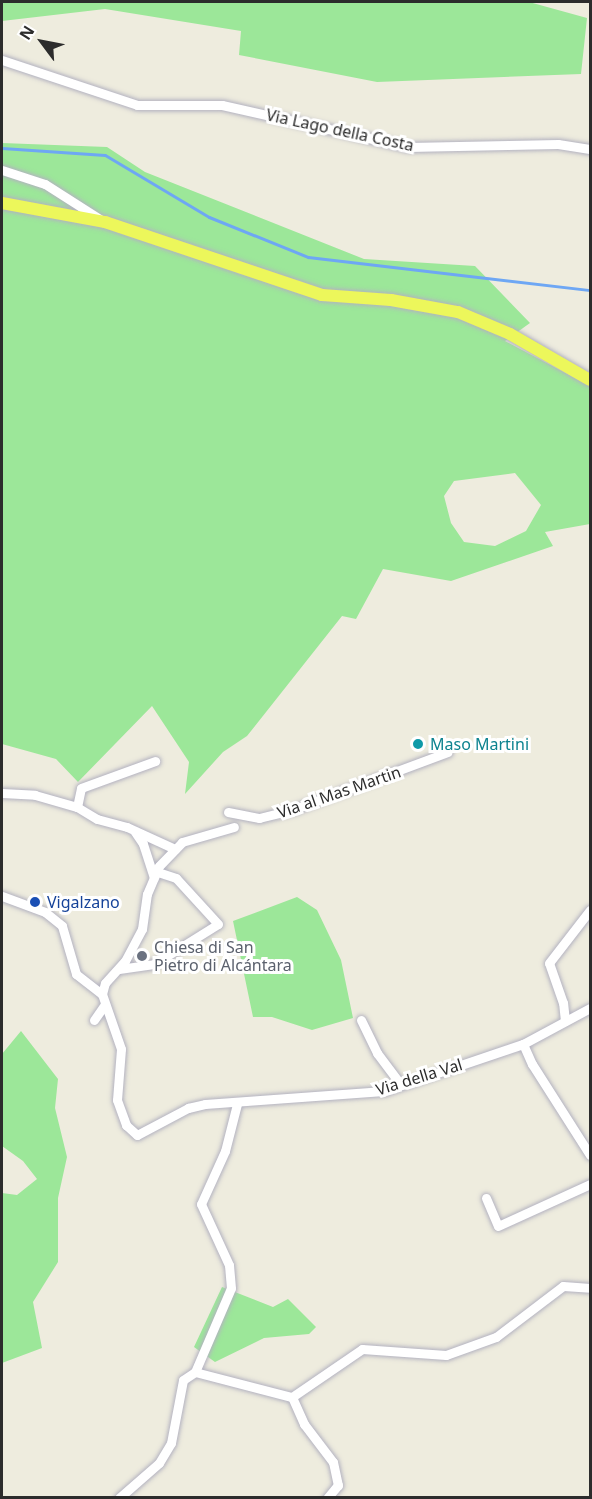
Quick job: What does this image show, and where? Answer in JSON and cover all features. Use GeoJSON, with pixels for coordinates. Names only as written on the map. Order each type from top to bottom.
{"type":"FeatureCollection","features":[{"type":"Feature","properties":{"kind":"main road"},"geometry":{"type":"LineString","coordinates":[[2,203],[105,222],[322,295],[392,300],[458,312],[510,334],[591,380]]}},
{"type":"Feature","properties":{"kind":"street","name":"Via Lago della Costa"},"geometry":{"type":"LineString","coordinates":[[2,60],[30,68],[92,93],[137,105],[222,105],[408,147],[558,144],[591,149]]}},
{"type":"Feature","properties":{"kind":"street"},"geometry":{"type":"LineString","coordinates":[[2,170],[45,184],[105,222]]}},
{"type":"Feature","properties":{"kind":"street","name":"Via al Mas Martin"},"geometry":{"type":"LineString","coordinates":[[228,812],[259,818],[292,810],[448,752]]}},
{"type":"Feature","properties":{"kind":"street"},"geometry":{"type":"LineString","coordinates":[[77,807],[81,788],[155,761]]}},
{"type":"Feature","properties":{"kind":"street"},"geometry":{"type":"LineString","coordinates":[[2,793],[35,795],[77,807],[175,849]]}},
{"type":"Feature","properties":{"kind":"street"},"geometry":{"type":"LineString","coordinates":[[119,969],[142,929],[147,894],[155,875],[175,849],[191,838],[234,827]]}},
{"type":"Feature","properties":{"kind":"street"},"geometry":{"type":"LineString","coordinates":[[135,832],[143,844],[155,875]]}},
{"type":"Feature","properties":{"kind":"street"},"geometry":{"type":"LineString","coordinates":[[102,994],[110,974],[119,969],[154,964],[218,924],[176,878],[155,875]]}},
{"type":"Feature","properties":{"kind":"street"},"geometry":{"type":"LineString","coordinates":[[2,896],[45,912],[62,926],[76,974],[102,994],[105,1004],[94,1020]]}},
{"type":"Feature","properties":{"kind":"street"},"geometry":{"type":"LineString","coordinates":[[565,1021],[563,1003],[549,963],[591,910]]}},
{"type":"Feature","properties":{"kind":"street","name":"Via della Val"},"geometry":{"type":"LineString","coordinates":[[105,1004],[121,1049],[117,1100],[126,1125],[137,1135],[188,1108],[384,1090],[524,1044],[591,1008]]}},
{"type":"Feature","properties":{"kind":"street"},"geometry":{"type":"LineString","coordinates":[[361,1020],[376,1053],[401,1085]]}},
{"type":"Feature","properties":{"kind":"street"},"geometry":{"type":"LineString","coordinates":[[524,1044],[532,1064],[591,1155]]}},
{"type":"Feature","properties":{"kind":"street"},"geometry":{"type":"LineString","coordinates":[[119,1497],[159,1463],[171,1443],[183,1380],[195,1371],[231,1288],[229,1265],[201,1204],[225,1151],[237,1104]]}},
{"type":"Feature","properties":{"kind":"street"},"geometry":{"type":"LineString","coordinates":[[486,1198],[498,1226],[591,1184]]}},
{"type":"Feature","properties":{"kind":"street"},"geometry":{"type":"LineString","coordinates":[[195,1371],[216,1380],[292,1396],[362,1349],[446,1355],[496,1337],[562,1286],[591,1288]]}},
{"type":"Feature","properties":{"kind":"street"},"geometry":{"type":"LineString","coordinates":[[292,1396],[304,1424],[333,1462],[338,1485],[327,1497]]}},
{"type":"Feature","properties":{"kind":"green space"},"geometry":{"type":"Polygon","coordinates":[[[2,2],[529,2],[587,18],[581,74],[377,82],[239,55],[241,31],[105,9],[2,21],[2,2]]]}},
{"type":"Feature","properties":{"kind":"green space"},"geometry":{"type":"Polygon","coordinates":[[[2,143],[107,147],[145,172],[364,259],[475,266],[530,323],[505,341],[590,386],[590,524],[545,532],[553,546],[451,581],[383,569],[356,619],[342,616],[247,736],[223,752],[185,794],[189,762],[152,706],[78,782],[56,759],[2,744],[2,143]],[[515,473],[454,481],[444,496],[451,523],[464,542],[495,546],[526,531],[541,505],[515,473]]]}},
{"type":"Feature","properties":{"kind":"green space"},"geometry":{"type":"Polygon","coordinates":[[[297,897],[317,910],[341,960],[353,1018],[312,1030],[272,1017],[253,1017],[233,921],[297,897]]]}},
{"type":"Feature","properties":{"kind":"green space"},"geometry":{"type":"Polygon","coordinates":[[[21,1031],[58,1079],[55,1108],[67,1157],[58,1198],[58,1262],[33,1302],[42,1348],[2,1363],[2,1193],[17,1195],[37,1179],[23,1161],[2,1146],[2,1054],[21,1031]]]}},
{"type":"Feature","properties":{"kind":"green space"},"geometry":{"type":"Polygon","coordinates":[[[222,1287],[273,1307],[288,1299],[316,1327],[309,1334],[264,1338],[215,1362],[194,1347],[222,1287]]]}},
{"type":"Feature","properties":{"kind":"waterway"},"geometry":{"type":"LineString","coordinates":[[2,148],[105,155],[209,217],[308,257],[590,290]]}},
{"type":"Feature","properties":{"kind":"place","name":"Maso Martini"},"geometry":{"type":"Point","coordinates":[418,744]}},
{"type":"Feature","properties":{"kind":"place","name":"Vigalzano"},"geometry":{"type":"Point","coordinates":[35,902]}},
{"type":"Feature","properties":{"kind":"place","name":"Chiesa di San Pietro di Alcántara"},"geometry":{"type":"Point","coordinates":[142,956]}}]}
